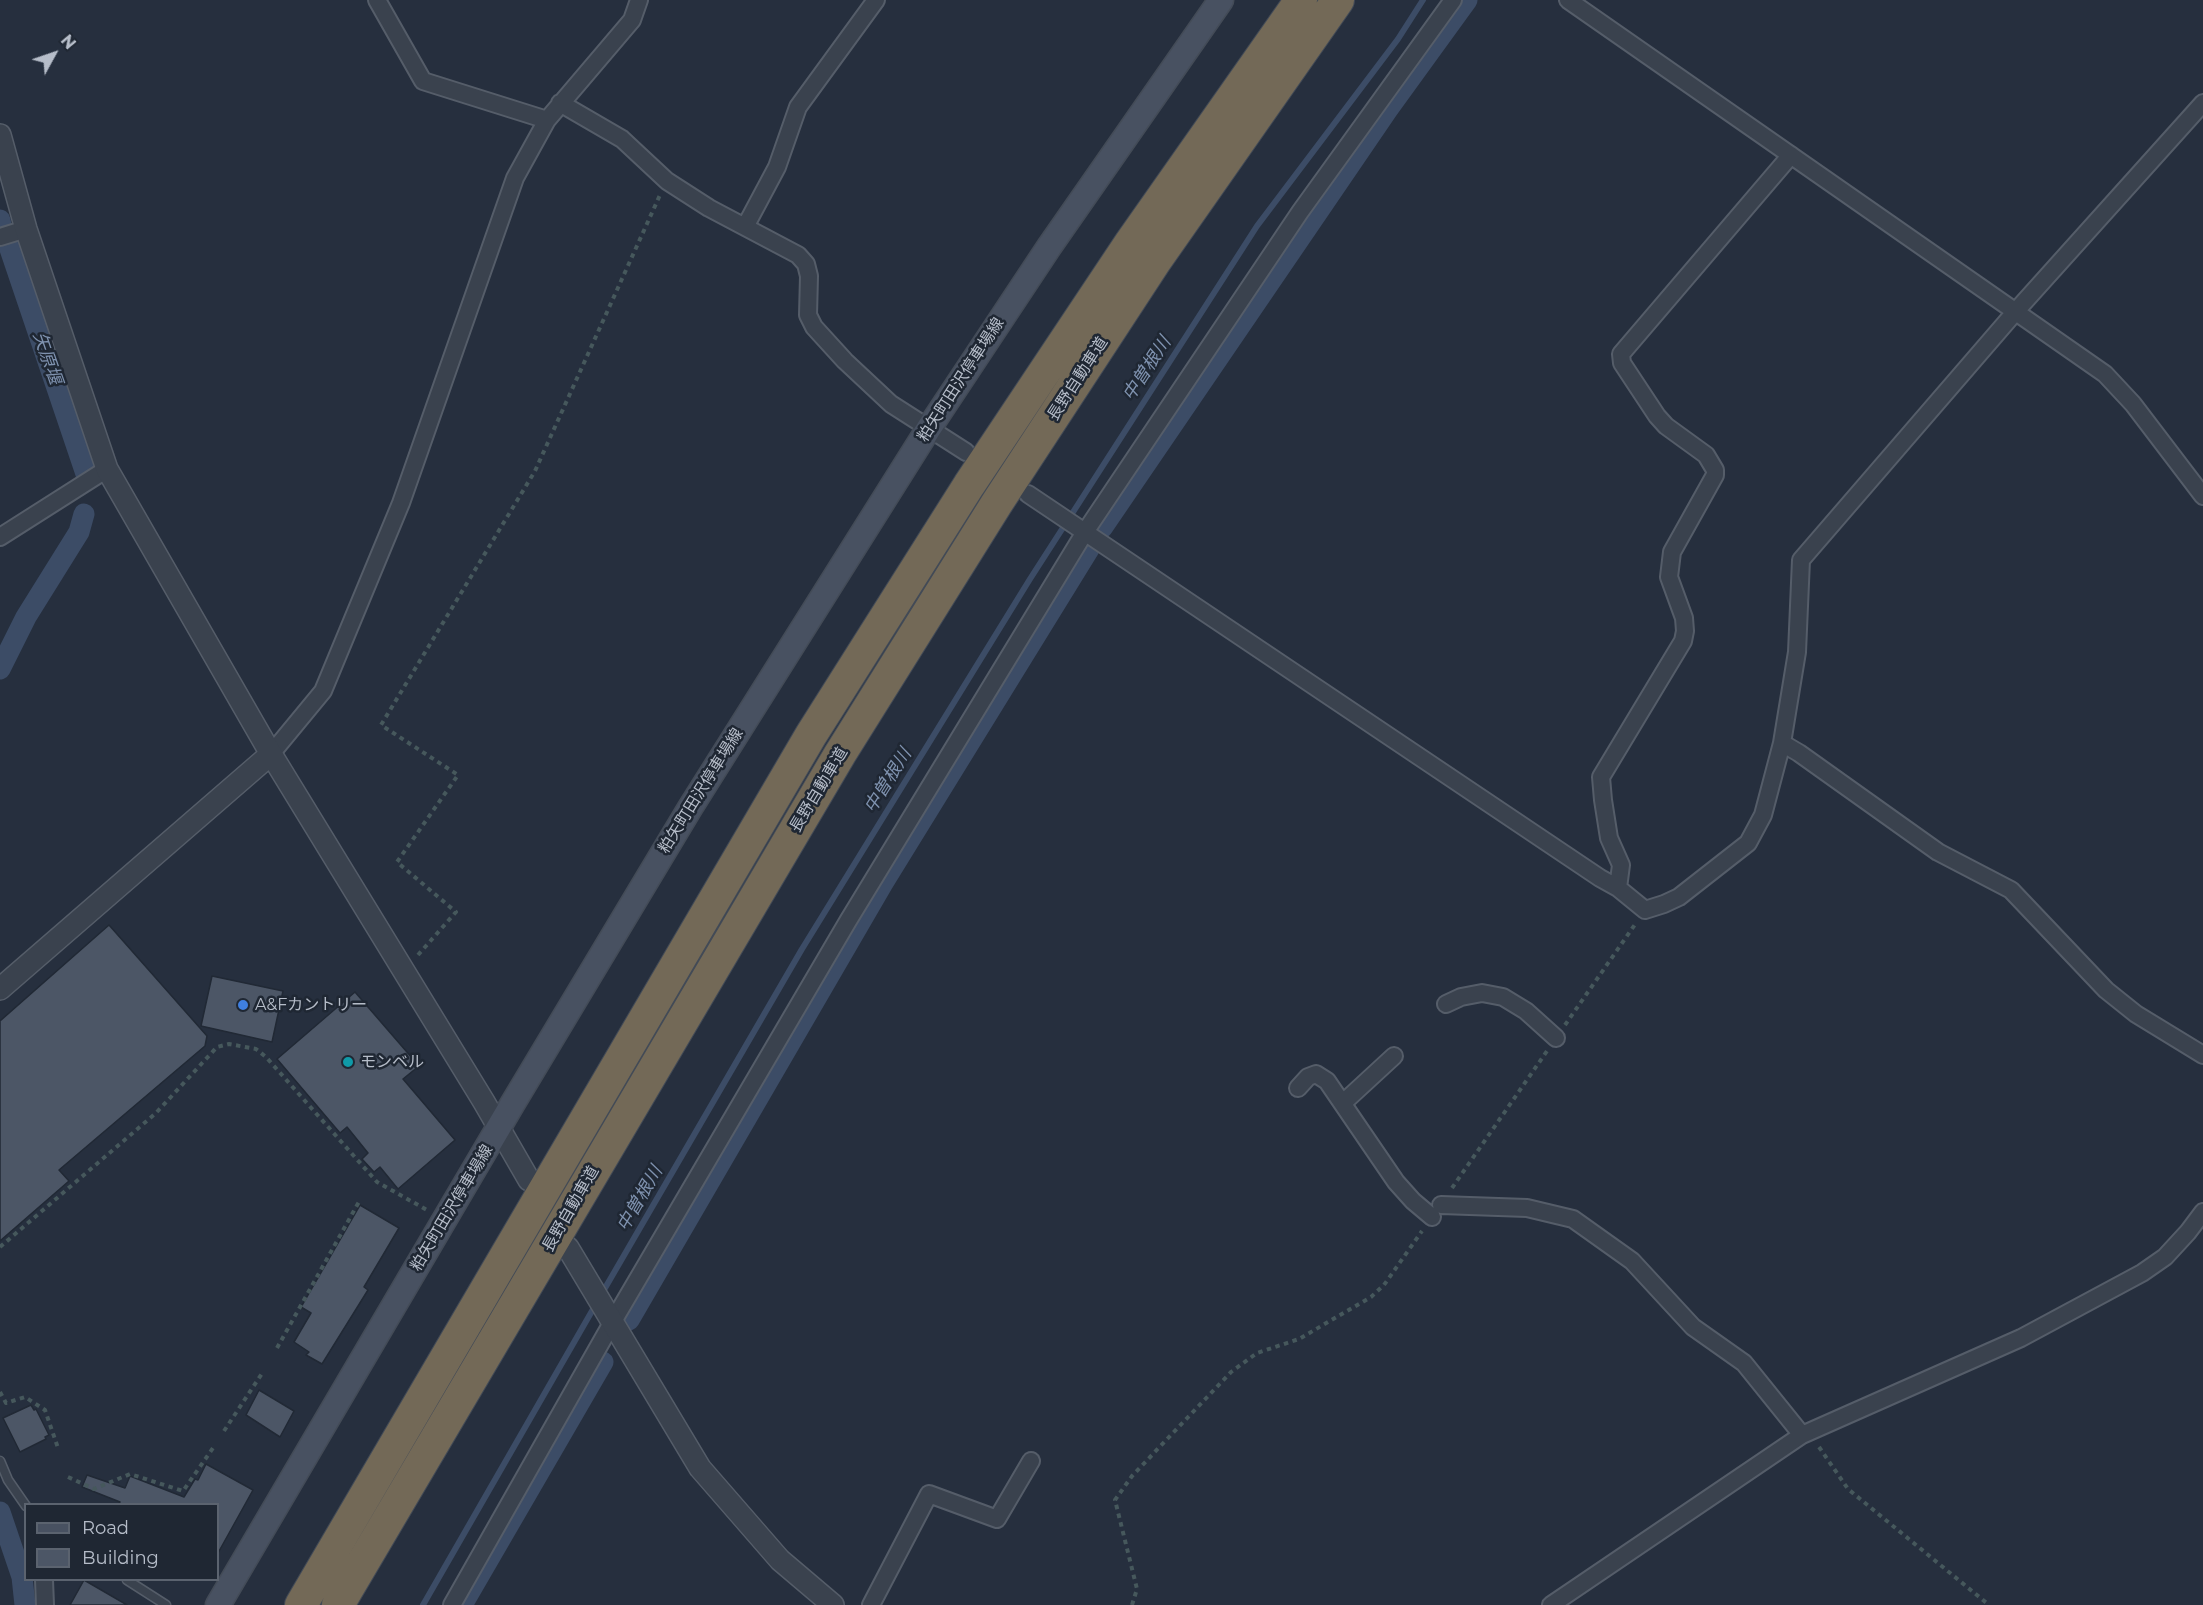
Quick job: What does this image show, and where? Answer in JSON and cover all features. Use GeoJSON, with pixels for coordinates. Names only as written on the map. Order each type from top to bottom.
{"type":"FeatureCollection","features":[{"type":"Feature","properties":{"kind":"highway","name":"長野自動車道"},"geometry":{"type":"LineString","coordinates":[[301,1605],[811,735],[969,485],[1131,242],[1301,0]]}},
{"type":"Feature","properties":{"kind":"highway","name":"長野自動車道"},"geometry":{"type":"LineString","coordinates":[[338,1605],[840,754],[998,503],[1156,260],[1338,0]]}},
{"type":"Feature","properties":{"kind":"main road","name":"粕矢町田沢停車場線"},"geometry":{"type":"LineString","coordinates":[[219,1605],[690,808],[928,428],[1049,247],[1221,0]]}},
{"type":"Feature","properties":{"kind":"street"},"geometry":{"type":"LineString","coordinates":[[377,0],[423,81],[547,120]]}},
{"type":"Feature","properties":{"kind":"street"},"geometry":{"type":"LineString","coordinates":[[0,989],[271,754],[323,691],[401,503],[514,178],[547,120],[632,20],[639,0]]}},
{"type":"Feature","properties":{"kind":"street"},"geometry":{"type":"LineString","coordinates":[[745,227],[777,167],[798,106],[876,0]]}},
{"type":"Feature","properties":{"kind":"street"},"geometry":{"type":"LineString","coordinates":[[452,1605],[612,1323],[848,921],[1085,532],[1300,212],[1453,0]]}},
{"type":"Feature","properties":{"kind":"street"},"geometry":{"type":"LineString","coordinates":[[1568,0],[2105,374],[2133,404],[2203,496]]}},
{"type":"Feature","properties":{"kind":"street"},"geometry":{"type":"LineString","coordinates":[[560,103],[622,139],[667,181],[709,208],[798,255],[806,264],[809,276],[808,315],[814,327],[845,361],[891,405],[966,452]]}},
{"type":"Feature","properties":{"kind":"street"},"geometry":{"type":"LineString","coordinates":[[1028,494],[1618,888],[1645,910],[1679,897],[1748,843],[1763,815],[1782,743],[1797,652],[1801,560],[2016,311],[2203,103]]}},
{"type":"Feature","properties":{"kind":"street"},"geometry":{"type":"LineString","coordinates":[[0,135],[26,229],[107,469],[271,754],[529,1180]]}},
{"type":"Feature","properties":{"kind":"street"},"geometry":{"type":"LineString","coordinates":[[1618,888],[1621,866],[1609,838],[1601,777],[1683,641],[1684,618],[1669,577],[1672,552],[1715,475],[1706,455],[1666,426],[1658,416],[1622,363],[1622,354],[1791,155]]}},
{"type":"Feature","properties":{"kind":"street"},"geometry":{"type":"LineString","coordinates":[[0,237],[26,229]]}},
{"type":"Feature","properties":{"kind":"street"},"geometry":{"type":"LineString","coordinates":[[0,537],[107,469]]}},
{"type":"Feature","properties":{"kind":"street"},"geometry":{"type":"LineString","coordinates":[[1782,743],[1938,852],[2012,890],[2106,990],[2136,1014],[2203,1055]]}},
{"type":"Feature","properties":{"kind":"street"},"geometry":{"type":"LineString","coordinates":[[1446,1004],[1461,997],[1482,993],[1503,998],[1526,1011],[1556,1038]]}},
{"type":"Feature","properties":{"kind":"street"},"geometry":{"type":"LineString","coordinates":[[1343,1104],[1394,1056]]}},
{"type":"Feature","properties":{"kind":"street"},"geometry":{"type":"LineString","coordinates":[[1298,1088],[1308,1077],[1316,1074],[1328,1081],[1396,1182],[1413,1201],[1436,1211],[1527,1208],[1573,1219],[1632,1261],[1693,1327],[1744,1363],[1805,1433]]}},
{"type":"Feature","properties":{"kind":"street"},"geometry":{"type":"LineString","coordinates":[[1551,1605],[1805,1433],[2021,1338],[2142,1274],[2164,1257],[2203,1212]]}},
{"type":"Feature","properties":{"kind":"street"},"geometry":{"type":"LineString","coordinates":[[568,1248],[700,1468],[780,1560],[832,1605]]}},
{"type":"Feature","properties":{"kind":"street"},"geometry":{"type":"LineString","coordinates":[[871,1605],[929,1494],[997,1519],[1031,1461]]}},
{"type":"Feature","properties":{"kind":"street"},"geometry":{"type":"LineString","coordinates":[[44,1581],[45,1605]]}},
{"type":"Feature","properties":{"kind":"lane"},"geometry":{"type":"LineString","coordinates":[[0,1461],[8,1480],[24,1503]]}},
{"type":"Feature","properties":{"kind":"lane"},"geometry":{"type":"LineString","coordinates":[[129,1581],[166,1605]]}},
{"type":"Feature","properties":{"kind":"path"},"geometry":{"type":"LineString","coordinates":[[404,972],[456,912],[397,862],[458,775],[381,725],[535,471],[667,181]]}},
{"type":"Feature","properties":{"kind":"path"},"geometry":{"type":"LineString","coordinates":[[1132,1605],[1137,1589],[1115,1500],[1132,1476],[1231,1372],[1257,1353],[1299,1339],[1371,1297],[1384,1285],[1645,910]]}},
{"type":"Feature","properties":{"kind":"path"},"geometry":{"type":"LineString","coordinates":[[0,1247],[156,1113],[217,1047],[229,1044],[256,1049],[270,1061],[377,1182],[432,1214]]}},
{"type":"Feature","properties":{"kind":"path"},"geometry":{"type":"LineString","coordinates":[[277,1348],[360,1200]]}},
{"type":"Feature","properties":{"kind":"path"},"geometry":{"type":"LineString","coordinates":[[224,1431],[263,1372]]}},
{"type":"Feature","properties":{"kind":"path"},"geometry":{"type":"LineString","coordinates":[[0,1392],[6,1403],[25,1398],[45,1410],[58,1448]]}},
{"type":"Feature","properties":{"kind":"path"},"geometry":{"type":"LineString","coordinates":[[1805,1433],[1848,1490],[1989,1605]]}},
{"type":"Feature","properties":{"kind":"path"},"geometry":{"type":"LineString","coordinates":[[68,1477],[93,1489],[129,1474],[183,1491],[213,1448]]}},
{"type":"Feature","properties":{"kind":"building"},"geometry":{"type":"Polygon","coordinates":[[[109,925],[207,1036],[205,1046],[59,1170],[69,1181],[0,1241],[0,1021],[109,925]]]}},
{"type":"Feature","properties":{"kind":"building","name":"A&Fカントリー"},"geometry":{"type":"Polygon","coordinates":[[[212,976],[283,991],[272,1042],[201,1026],[212,976]]]}},
{"type":"Feature","properties":{"kind":"building","name":"モンベル"},"geometry":{"type":"Polygon","coordinates":[[[355,992],[419,1066],[403,1079],[455,1140],[398,1189],[380,1167],[374,1172],[362,1159],[368,1153],[347,1127],[340,1133],[277,1059],[355,992]]]}},
{"type":"Feature","properties":{"kind":"building"},"geometry":{"type":"Polygon","coordinates":[[[360,1205],[399,1228],[364,1287],[368,1290],[322,1364],[306,1355],[309,1352],[294,1342],[311,1313],[301,1307],[360,1205]]]}},
{"type":"Feature","properties":{"kind":"building"},"geometry":{"type":"Polygon","coordinates":[[[259,1390],[294,1411],[280,1437],[246,1415],[259,1390]]]}},
{"type":"Feature","properties":{"kind":"building"},"geometry":{"type":"Polygon","coordinates":[[[31,1405],[34,1410],[36,1409],[49,1435],[45,1437],[46,1439],[20,1452],[3,1418],[31,1405]]]}},
{"type":"Feature","properties":{"kind":"building"},"geometry":{"type":"Polygon","coordinates":[[[206,1464],[253,1490],[219,1551],[219,1503],[120,1503],[82,1487],[87,1475],[125,1488],[130,1476],[184,1497],[195,1479],[198,1480],[206,1464]]]}},
{"type":"Feature","properties":{"kind":"building"},"geometry":{"type":"Polygon","coordinates":[[[83,1581],[86,1581],[127,1605],[70,1605],[83,1581]]]}},
{"type":"Feature","properties":{"kind":"waterway","name":"中曽根川"},"geometry":{"type":"LineString","coordinates":[[601,1295],[802,949],[1030,579],[1257,226],[1398,39],[1423,0]]}},
{"type":"Feature","properties":{"kind":"waterway"},"geometry":{"type":"LineString","coordinates":[[1102,528],[1388,109],[1467,0]]}},
{"type":"Feature","properties":{"kind":"waterway","name":"矢原堰"},"geometry":{"type":"LineString","coordinates":[[0,220],[1,225]]}},
{"type":"Feature","properties":{"kind":"waterway","name":"矢原堰"},"geometry":{"type":"LineString","coordinates":[[8,243],[86,474]]}},
{"type":"Feature","properties":{"kind":"waterway","name":"矢原堰"},"geometry":{"type":"LineString","coordinates":[[0,669],[26,617],[79,532],[84,514]]}},
{"type":"Feature","properties":{"kind":"waterway"},"geometry":{"type":"LineString","coordinates":[[629,1320],[883,883],[1089,549]]}},
{"type":"Feature","properties":{"kind":"waterway","name":"中曽根川"},"geometry":{"type":"LineString","coordinates":[[423,1605],[596,1304]]}},
{"type":"Feature","properties":{"kind":"waterway"},"geometry":{"type":"LineString","coordinates":[[462,1605],[603,1362]]}},
{"type":"Feature","properties":{"kind":"waterway","name":"矢原堰"},"geometry":{"type":"LineString","coordinates":[[0,1512],[22,1577],[25,1605]]}},
{"type":"Feature","properties":{"kind":"place","name":"A&Fカントリー"},"geometry":{"type":"Point","coordinates":[243,1005]}},
{"type":"Feature","properties":{"kind":"place","name":"モンベル"},"geometry":{"type":"Point","coordinates":[348,1062]}}]}
